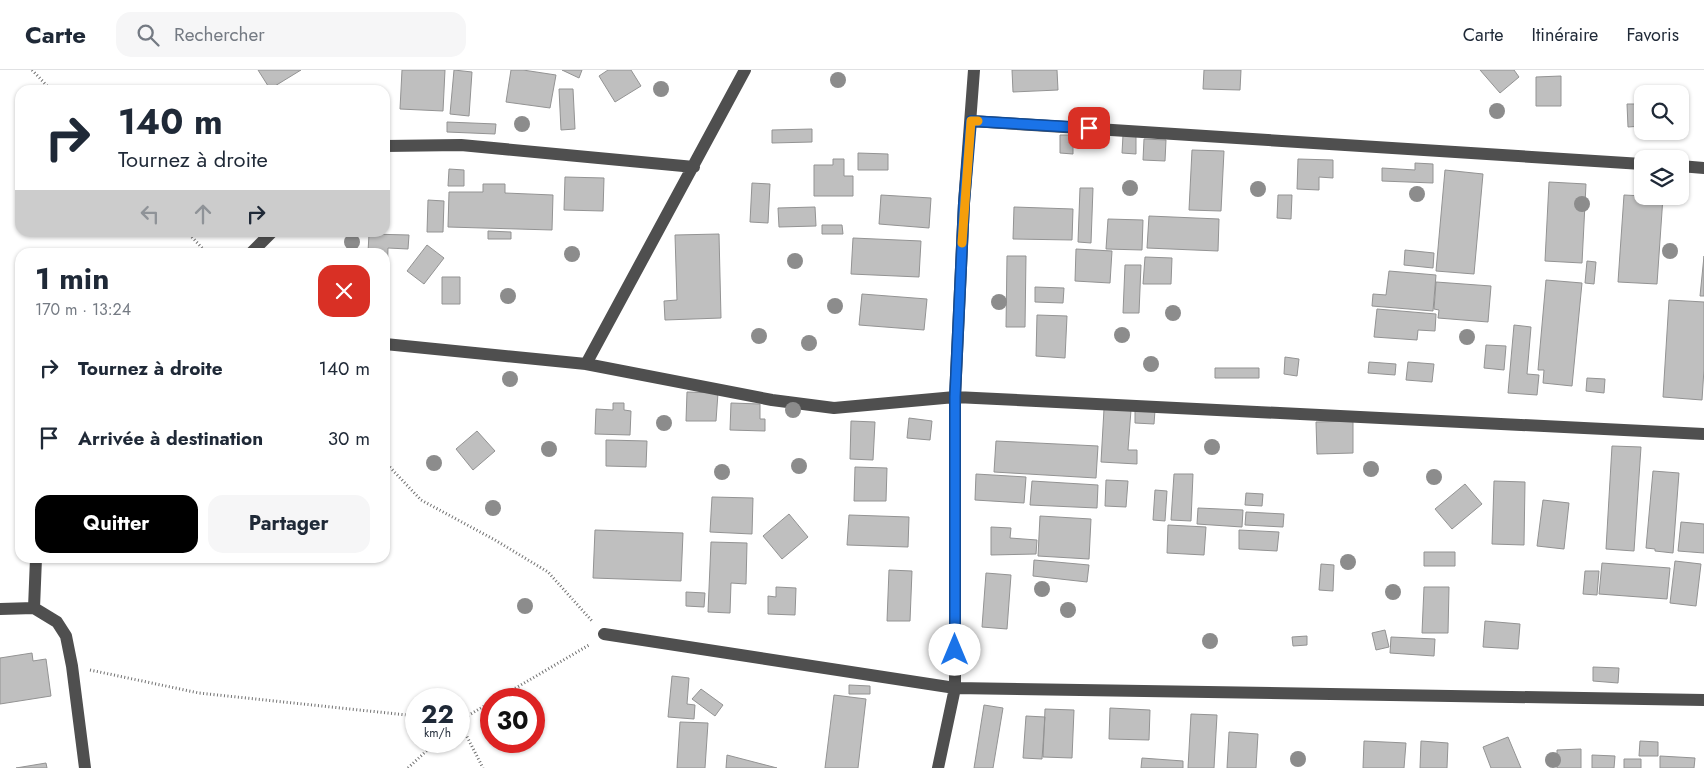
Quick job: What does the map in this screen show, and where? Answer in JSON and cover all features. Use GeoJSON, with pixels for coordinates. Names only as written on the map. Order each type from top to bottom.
{"type":"FeatureCollection","features":[{"type":"Feature","properties":{"kind":"street"},"geometry":{"type":"LineString","coordinates":[[586,364],[745,70]]}},
{"type":"Feature","properties":{"kind":"street"},"geometry":{"type":"LineString","coordinates":[[938,768],[955,688],[955,397],[964,203],[974,70]]}},
{"type":"Feature","properties":{"kind":"street"},"geometry":{"type":"LineString","coordinates":[[971,121],[1634,163]]}},
{"type":"Feature","properties":{"kind":"street"},"geometry":{"type":"LineString","coordinates":[[390,146],[461,145],[694,167]]}},
{"type":"Feature","properties":{"kind":"street"},"geometry":{"type":"LineString","coordinates":[[1689,167],[1704,168]]}},
{"type":"Feature","properties":{"kind":"street"},"geometry":{"type":"LineString","coordinates":[[256,248],[267,237]]}},
{"type":"Feature","properties":{"kind":"street"},"geometry":{"type":"LineString","coordinates":[[390,344],[586,364],[772,400],[834,408],[955,397],[1704,434]]}},
{"type":"Feature","properties":{"kind":"street"},"geometry":{"type":"LineString","coordinates":[[34,608],[36,563]]}},
{"type":"Feature","properties":{"kind":"street"},"geometry":{"type":"LineString","coordinates":[[0,609],[34,608],[57,622],[66,636],[72,666],[85,768]]}},
{"type":"Feature","properties":{"kind":"street"},"geometry":{"type":"LineString","coordinates":[[604,634],[955,688],[1704,700]]}},
{"type":"Feature","properties":{"kind":"path"},"geometry":{"type":"LineString","coordinates":[[32,70],[46,85]]}},
{"type":"Feature","properties":{"kind":"path"},"geometry":{"type":"LineString","coordinates":[[192,237],[202,248]]}},
{"type":"Feature","properties":{"kind":"path"},"geometry":{"type":"LineString","coordinates":[[390,467],[421,500],[495,540],[548,572],[604,634],[516,688]]}},
{"type":"Feature","properties":{"kind":"path"},"geometry":{"type":"LineString","coordinates":[[72,666],[199,692],[405,715]]}},
{"type":"Feature","properties":{"kind":"path"},"geometry":{"type":"LineString","coordinates":[[470,743],[483,768]]}},
{"type":"Feature","properties":{"kind":"path"},"geometry":{"type":"LineString","coordinates":[[408,768],[424,753]]}},
{"type":"Feature","properties":{"kind":"building"},"geometry":{"type":"Polygon","coordinates":[[[258,70],[301,70],[277,85],[267,85],[258,70]]]}},
{"type":"Feature","properties":{"kind":"building"},"geometry":{"type":"Polygon","coordinates":[[[402,70],[445,70],[443,111],[400,109],[402,70]]]}},
{"type":"Feature","properties":{"kind":"building"},"geometry":{"type":"Polygon","coordinates":[[[454,70],[472,72],[469,116],[450,114],[454,70]]]}},
{"type":"Feature","properties":{"kind":"building"},"geometry":{"type":"Polygon","coordinates":[[[511,70],[556,75],[550,108],[506,102],[511,70]]]}},
{"type":"Feature","properties":{"kind":"building"},"geometry":{"type":"Polygon","coordinates":[[[562,70],[582,70],[579,78],[562,70]]]}},
{"type":"Feature","properties":{"kind":"building"},"geometry":{"type":"Polygon","coordinates":[[[608,70],[631,70],[641,86],[615,102],[599,76],[608,70]]]}},
{"type":"Feature","properties":{"kind":"building"},"geometry":{"type":"Polygon","coordinates":[[[1012,70],[1057,70],[1058,90],[1013,92],[1012,70]]]}},
{"type":"Feature","properties":{"kind":"building"},"geometry":{"type":"Polygon","coordinates":[[[1204,70],[1241,70],[1240,90],[1203,89],[1204,70]]]}},
{"type":"Feature","properties":{"kind":"building"},"geometry":{"type":"Polygon","coordinates":[[[1480,70],[1514,70],[1519,77],[1500,93],[1480,70]]]}},
{"type":"Feature","properties":{"kind":"building"},"geometry":{"type":"Polygon","coordinates":[[[1561,76],[1561,106],[1536,106],[1536,77],[1561,76]]]}},
{"type":"Feature","properties":{"kind":"building"},"geometry":{"type":"Polygon","coordinates":[[[559,89],[573,89],[575,129],[561,130],[559,89]]]}},
{"type":"Feature","properties":{"kind":"building"},"geometry":{"type":"Polygon","coordinates":[[[1627,104],[1634,104],[1634,127],[1628,127],[1627,104]]]}},
{"type":"Feature","properties":{"kind":"building"},"geometry":{"type":"Polygon","coordinates":[[[447,122],[496,124],[495,134],[447,132],[447,122]]]}},
{"type":"Feature","properties":{"kind":"building"},"geometry":{"type":"Polygon","coordinates":[[[812,129],[812,142],[772,143],[772,130],[812,129]]]}},
{"type":"Feature","properties":{"kind":"building"},"geometry":{"type":"Polygon","coordinates":[[[1060,135],[1073,135],[1073,154],[1060,153],[1060,135]]]}},
{"type":"Feature","properties":{"kind":"building"},"geometry":{"type":"Polygon","coordinates":[[[1123,135],[1136,136],[1136,154],[1122,153],[1123,135]]]}},
{"type":"Feature","properties":{"kind":"building"},"geometry":{"type":"Polygon","coordinates":[[[1144,139],[1166,140],[1165,161],[1143,160],[1144,139]]]}},
{"type":"Feature","properties":{"kind":"building"},"geometry":{"type":"Polygon","coordinates":[[[1192,150],[1224,151],[1221,211],[1189,210],[1192,150]]]}},
{"type":"Feature","properties":{"kind":"building"},"geometry":{"type":"Polygon","coordinates":[[[858,153],[888,154],[888,170],[858,170],[858,153]]]}},
{"type":"Feature","properties":{"kind":"building"},"geometry":{"type":"Polygon","coordinates":[[[833,159],[844,159],[844,176],[853,176],[853,196],[814,196],[814,165],[833,165],[833,159]]]}},
{"type":"Feature","properties":{"kind":"building"},"geometry":{"type":"Polygon","coordinates":[[[1298,159],[1333,160],[1333,178],[1319,177],[1319,190],[1297,189],[1298,159]]]}},
{"type":"Feature","properties":{"kind":"building"},"geometry":{"type":"Polygon","coordinates":[[[1415,163],[1433,164],[1433,183],[1382,181],[1382,168],[1415,170],[1415,163]]]}},
{"type":"Feature","properties":{"kind":"building"},"geometry":{"type":"Polygon","coordinates":[[[449,169],[464,170],[464,186],[448,186],[449,169]]]}},
{"type":"Feature","properties":{"kind":"building"},"geometry":{"type":"Polygon","coordinates":[[[1445,170],[1483,174],[1474,274],[1436,271],[1445,170]]]}},
{"type":"Feature","properties":{"kind":"building"},"geometry":{"type":"Polygon","coordinates":[[[565,177],[604,178],[603,211],[564,210],[565,177]]]}},
{"type":"Feature","properties":{"kind":"building"},"geometry":{"type":"Polygon","coordinates":[[[1549,182],[1586,184],[1582,263],[1545,261],[1549,182]]]}},
{"type":"Feature","properties":{"kind":"building"},"geometry":{"type":"Polygon","coordinates":[[[752,183],[770,184],[768,223],[750,222],[752,183]]]}},
{"type":"Feature","properties":{"kind":"building"},"geometry":{"type":"Polygon","coordinates":[[[483,184],[505,184],[505,193],[553,195],[552,230],[448,227],[449,192],[483,192],[483,184]]]}},
{"type":"Feature","properties":{"kind":"building"},"geometry":{"type":"Polygon","coordinates":[[[1080,188],[1093,188],[1091,243],[1078,242],[1080,188]]]}},
{"type":"Feature","properties":{"kind":"building"},"geometry":{"type":"Polygon","coordinates":[[[881,195],[931,198],[929,228],[879,224],[881,195]]]}},
{"type":"Feature","properties":{"kind":"building"},"geometry":{"type":"Polygon","coordinates":[[[1278,195],[1292,195],[1291,219],[1277,218],[1278,195]]]}},
{"type":"Feature","properties":{"kind":"building"},"geometry":{"type":"Polygon","coordinates":[[[1624,195],[1634,196],[1634,205],[1662,205],[1657,284],[1618,282],[1624,195]]]}},
{"type":"Feature","properties":{"kind":"building"},"geometry":{"type":"Polygon","coordinates":[[[428,200],[444,201],[443,232],[427,232],[428,200]]]}},
{"type":"Feature","properties":{"kind":"building"},"geometry":{"type":"Polygon","coordinates":[[[815,207],[816,226],[779,227],[778,208],[815,207]]]}},
{"type":"Feature","properties":{"kind":"building"},"geometry":{"type":"Polygon","coordinates":[[[1014,207],[1073,209],[1072,240],[1013,239],[1014,207]]]}},
{"type":"Feature","properties":{"kind":"building"},"geometry":{"type":"Polygon","coordinates":[[[1149,216],[1219,219],[1218,251],[1147,248],[1149,216]]]}},
{"type":"Feature","properties":{"kind":"building"},"geometry":{"type":"Polygon","coordinates":[[[1108,219],[1143,220],[1142,250],[1106,249],[1108,219]]]}},
{"type":"Feature","properties":{"kind":"building"},"geometry":{"type":"Polygon","coordinates":[[[822,225],[842,225],[843,234],[822,234],[822,225]]]}},
{"type":"Feature","properties":{"kind":"building"},"geometry":{"type":"Polygon","coordinates":[[[488,231],[511,232],[511,239],[488,239],[488,231]]]}},
{"type":"Feature","properties":{"kind":"building"},"geometry":{"type":"Polygon","coordinates":[[[719,234],[721,318],[665,320],[664,301],[677,300],[675,235],[719,234]]]}},
{"type":"Feature","properties":{"kind":"building"},"geometry":{"type":"Polygon","coordinates":[[[409,235],[408,249],[368,248],[369,237],[409,235]]]}},
{"type":"Feature","properties":{"kind":"building"},"geometry":{"type":"Polygon","coordinates":[[[853,238],[921,241],[919,277],[851,274],[853,238]]]}},
{"type":"Feature","properties":{"kind":"building"},"geometry":{"type":"Polygon","coordinates":[[[427,245],[444,258],[424,284],[407,271],[427,245]]]}},
{"type":"Feature","properties":{"kind":"building"},"geometry":{"type":"Polygon","coordinates":[[[1076,249],[1112,251],[1110,283],[1075,281],[1076,249]]]}},
{"type":"Feature","properties":{"kind":"building"},"geometry":{"type":"Polygon","coordinates":[[[1405,250],[1434,253],[1433,268],[1404,265],[1405,250]]]}},
{"type":"Feature","properties":{"kind":"building"},"geometry":{"type":"Polygon","coordinates":[[[1007,256],[1026,256],[1025,327],[1006,327],[1007,256]]]}},
{"type":"Feature","properties":{"kind":"building"},"geometry":{"type":"Polygon","coordinates":[[[1704,256],[1704,296],[1700,296],[1704,256]]]}},
{"type":"Feature","properties":{"kind":"building"},"geometry":{"type":"Polygon","coordinates":[[[1145,257],[1172,258],[1171,284],[1143,284],[1145,257]]]}},
{"type":"Feature","properties":{"kind":"building"},"geometry":{"type":"Polygon","coordinates":[[[1587,261],[1596,262],[1594,284],[1585,283],[1587,261]]]}},
{"type":"Feature","properties":{"kind":"building"},"geometry":{"type":"Polygon","coordinates":[[[1125,265],[1141,265],[1139,313],[1123,313],[1125,265]]]}},
{"type":"Feature","properties":{"kind":"building"},"geometry":{"type":"Polygon","coordinates":[[[1389,271],[1436,275],[1433,311],[1372,306],[1373,294],[1386,295],[1389,271]]]}},
{"type":"Feature","properties":{"kind":"building"},"geometry":{"type":"Polygon","coordinates":[[[442,277],[460,277],[460,304],[442,304],[442,277]]]}},
{"type":"Feature","properties":{"kind":"building"},"geometry":{"type":"Polygon","coordinates":[[[1546,280],[1582,283],[1572,386],[1543,383],[1544,370],[1538,370],[1546,280]]]}},
{"type":"Feature","properties":{"kind":"building"},"geometry":{"type":"Polygon","coordinates":[[[1436,282],[1491,286],[1488,322],[1438,318],[1439,310],[1434,309],[1436,282]]]}},
{"type":"Feature","properties":{"kind":"building"},"geometry":{"type":"Polygon","coordinates":[[[1035,287],[1064,288],[1063,303],[1035,302],[1035,287]]]}},
{"type":"Feature","properties":{"kind":"building"},"geometry":{"type":"Polygon","coordinates":[[[862,294],[927,299],[924,330],[859,325],[862,294]]]}},
{"type":"Feature","properties":{"kind":"building"},"geometry":{"type":"Polygon","coordinates":[[[1669,300],[1704,302],[1702,400],[1663,397],[1669,300]]]}},
{"type":"Feature","properties":{"kind":"building"},"geometry":{"type":"Polygon","coordinates":[[[1377,309],[1436,314],[1435,331],[1418,330],[1417,340],[1374,337],[1377,309]]]}},
{"type":"Feature","properties":{"kind":"building"},"geometry":{"type":"Polygon","coordinates":[[[1037,315],[1067,316],[1065,358],[1036,356],[1037,315]]]}},
{"type":"Feature","properties":{"kind":"building"},"geometry":{"type":"Polygon","coordinates":[[[1514,325],[1531,327],[1527,374],[1539,375],[1537,395],[1508,393],[1514,325]]]}},
{"type":"Feature","properties":{"kind":"building"},"geometry":{"type":"Polygon","coordinates":[[[1486,345],[1506,346],[1504,370],[1484,368],[1486,345]]]}},
{"type":"Feature","properties":{"kind":"building"},"geometry":{"type":"Polygon","coordinates":[[[1285,357],[1299,359],[1297,376],[1284,374],[1285,357]]]}},
{"type":"Feature","properties":{"kind":"building"},"geometry":{"type":"Polygon","coordinates":[[[1369,362],[1396,364],[1395,375],[1368,373],[1369,362]]]}},
{"type":"Feature","properties":{"kind":"building"},"geometry":{"type":"Polygon","coordinates":[[[1408,362],[1434,364],[1432,382],[1406,380],[1408,362]]]}},
{"type":"Feature","properties":{"kind":"building"},"geometry":{"type":"Polygon","coordinates":[[[1215,368],[1259,368],[1259,378],[1215,378],[1215,368]]]}},
{"type":"Feature","properties":{"kind":"building"},"geometry":{"type":"Polygon","coordinates":[[[1587,378],[1605,379],[1604,393],[1586,391],[1587,378]]]}},
{"type":"Feature","properties":{"kind":"building"},"geometry":{"type":"Polygon","coordinates":[[[687,392],[718,393],[716,421],[686,421],[687,392]]]}},
{"type":"Feature","properties":{"kind":"building"},"geometry":{"type":"Polygon","coordinates":[[[613,403],[624,403],[624,410],[631,411],[630,435],[595,434],[596,409],[613,410],[613,403]]]}},
{"type":"Feature","properties":{"kind":"building"},"geometry":{"type":"Polygon","coordinates":[[[731,403],[760,404],[760,419],[765,419],[765,431],[730,430],[731,403]]]}},
{"type":"Feature","properties":{"kind":"building"},"geometry":{"type":"Polygon","coordinates":[[[1104,409],[1131,410],[1128,450],[1137,450],[1137,464],[1101,462],[1104,409]]]}},
{"type":"Feature","properties":{"kind":"building"},"geometry":{"type":"Polygon","coordinates":[[[1135,409],[1155,410],[1154,424],[1135,423],[1135,409]]]}},
{"type":"Feature","properties":{"kind":"building"},"geometry":{"type":"Polygon","coordinates":[[[909,418],[932,421],[930,440],[907,438],[909,418]]]}},
{"type":"Feature","properties":{"kind":"building"},"geometry":{"type":"Polygon","coordinates":[[[851,421],[875,422],[873,460],[850,459],[851,421]]]}},
{"type":"Feature","properties":{"kind":"building"},"geometry":{"type":"Polygon","coordinates":[[[1353,421],[1353,453],[1317,454],[1316,422],[1353,421]]]}},
{"type":"Feature","properties":{"kind":"building"},"geometry":{"type":"Polygon","coordinates":[[[477,431],[495,451],[473,470],[456,449],[477,431]]]}},
{"type":"Feature","properties":{"kind":"building"},"geometry":{"type":"Polygon","coordinates":[[[606,440],[647,441],[646,467],[606,466],[606,440]]]}},
{"type":"Feature","properties":{"kind":"building"},"geometry":{"type":"Polygon","coordinates":[[[996,441],[1098,446],[1096,478],[994,472],[996,441]]]}},
{"type":"Feature","properties":{"kind":"building"},"geometry":{"type":"Polygon","coordinates":[[[1612,446],[1641,447],[1634,551],[1606,549],[1612,446]]]}},
{"type":"Feature","properties":{"kind":"building"},"geometry":{"type":"Polygon","coordinates":[[[855,467],[887,468],[886,501],[854,501],[855,467]]]}},
{"type":"Feature","properties":{"kind":"building"},"geometry":{"type":"Polygon","coordinates":[[[1653,471],[1679,473],[1673,553],[1646,548],[1653,471]]]}},
{"type":"Feature","properties":{"kind":"building"},"geometry":{"type":"Polygon","coordinates":[[[976,474],[1026,477],[1024,503],[975,500],[976,474]]]}},
{"type":"Feature","properties":{"kind":"building"},"geometry":{"type":"Polygon","coordinates":[[[1174,474],[1193,474],[1191,521],[1171,520],[1174,474]]]}},
{"type":"Feature","properties":{"kind":"building"},"geometry":{"type":"Polygon","coordinates":[[[1106,480],[1128,481],[1126,507],[1105,506],[1106,480]]]}},
{"type":"Feature","properties":{"kind":"building"},"geometry":{"type":"Polygon","coordinates":[[[1032,481],[1098,485],[1097,508],[1030,505],[1032,481]]]}},
{"type":"Feature","properties":{"kind":"building"},"geometry":{"type":"Polygon","coordinates":[[[1494,481],[1525,482],[1524,545],[1492,544],[1494,481]]]}},
{"type":"Feature","properties":{"kind":"building"},"geometry":{"type":"Polygon","coordinates":[[[1465,484],[1482,504],[1452,529],[1435,509],[1465,484]]]}},
{"type":"Feature","properties":{"kind":"building"},"geometry":{"type":"Polygon","coordinates":[[[1155,490],[1167,491],[1165,521],[1153,520],[1155,490]]]}},
{"type":"Feature","properties":{"kind":"building"},"geometry":{"type":"Polygon","coordinates":[[[1246,493],[1263,494],[1262,506],[1245,505],[1246,493]]]}},
{"type":"Feature","properties":{"kind":"building"},"geometry":{"type":"Polygon","coordinates":[[[712,497],[753,498],[752,534],[710,532],[712,497]]]}},
{"type":"Feature","properties":{"kind":"building"},"geometry":{"type":"Polygon","coordinates":[[[1543,500],[1569,503],[1564,549],[1537,546],[1543,500]]]}},
{"type":"Feature","properties":{"kind":"building"},"geometry":{"type":"Polygon","coordinates":[[[1198,508],[1243,510],[1242,527],[1197,524],[1198,508]]]}},
{"type":"Feature","properties":{"kind":"building"},"geometry":{"type":"Polygon","coordinates":[[[1246,512],[1284,514],[1283,527],[1245,525],[1246,512]]]}},
{"type":"Feature","properties":{"kind":"building"},"geometry":{"type":"Polygon","coordinates":[[[789,514],[808,537],[782,559],[763,536],[789,514]]]}},
{"type":"Feature","properties":{"kind":"building"},"geometry":{"type":"Polygon","coordinates":[[[849,515],[909,517],[908,547],[847,545],[849,515]]]}},
{"type":"Feature","properties":{"kind":"building"},"geometry":{"type":"Polygon","coordinates":[[[1040,516],[1091,519],[1089,559],[1038,556],[1040,516]]]}},
{"type":"Feature","properties":{"kind":"building"},"geometry":{"type":"Polygon","coordinates":[[[1681,522],[1704,524],[1704,553],[1678,551],[1681,522]]]}},
{"type":"Feature","properties":{"kind":"building"},"geometry":{"type":"Polygon","coordinates":[[[1168,525],[1206,527],[1204,555],[1167,553],[1168,525]]]}},
{"type":"Feature","properties":{"kind":"building"},"geometry":{"type":"Polygon","coordinates":[[[991,527],[1011,528],[1010,538],[1037,540],[1036,554],[991,555],[991,527]]]}},
{"type":"Feature","properties":{"kind":"building"},"geometry":{"type":"Polygon","coordinates":[[[595,530],[683,533],[681,581],[593,578],[595,530]]]}},
{"type":"Feature","properties":{"kind":"building"},"geometry":{"type":"Polygon","coordinates":[[[1239,530],[1279,532],[1277,551],[1239,549],[1239,530]]]}},
{"type":"Feature","properties":{"kind":"building"},"geometry":{"type":"Polygon","coordinates":[[[711,542],[747,543],[746,584],[731,583],[730,613],[708,612],[711,542]]]}},
{"type":"Feature","properties":{"kind":"building"},"geometry":{"type":"Polygon","coordinates":[[[1424,552],[1455,552],[1455,566],[1424,566],[1424,552]]]}},
{"type":"Feature","properties":{"kind":"building"},"geometry":{"type":"Polygon","coordinates":[[[1034,560],[1089,565],[1087,582],[1033,576],[1034,560]]]}},
{"type":"Feature","properties":{"kind":"building"},"geometry":{"type":"Polygon","coordinates":[[[1675,561],[1701,564],[1696,606],[1670,603],[1675,561]]]}},
{"type":"Feature","properties":{"kind":"building"},"geometry":{"type":"Polygon","coordinates":[[[1602,563],[1670,568],[1667,599],[1599,594],[1602,563]]]}},
{"type":"Feature","properties":{"kind":"building"},"geometry":{"type":"Polygon","coordinates":[[[1321,564],[1334,565],[1333,591],[1319,590],[1321,564]]]}},
{"type":"Feature","properties":{"kind":"building"},"geometry":{"type":"Polygon","coordinates":[[[889,570],[912,571],[910,621],[887,621],[889,570]]]}},
{"type":"Feature","properties":{"kind":"building"},"geometry":{"type":"Polygon","coordinates":[[[1585,571],[1599,571],[1597,595],[1583,594],[1585,571]]]}},
{"type":"Feature","properties":{"kind":"building"},"geometry":{"type":"Polygon","coordinates":[[[986,573],[1011,575],[1007,629],[982,627],[986,573]]]}},
{"type":"Feature","properties":{"kind":"building"},"geometry":{"type":"Polygon","coordinates":[[[776,587],[796,588],[795,615],[768,614],[768,596],[776,597],[776,587]]]}},
{"type":"Feature","properties":{"kind":"building"},"geometry":{"type":"Polygon","coordinates":[[[1424,587],[1449,587],[1448,633],[1422,633],[1424,587]]]}},
{"type":"Feature","properties":{"kind":"building"},"geometry":{"type":"Polygon","coordinates":[[[686,592],[705,593],[704,607],[686,606],[686,592]]]}},
{"type":"Feature","properties":{"kind":"building"},"geometry":{"type":"Polygon","coordinates":[[[1485,621],[1520,624],[1518,649],[1483,647],[1485,621]]]}},
{"type":"Feature","properties":{"kind":"building"},"geometry":{"type":"Polygon","coordinates":[[[1385,630],[1389,647],[1376,650],[1372,633],[1385,630]]]}},
{"type":"Feature","properties":{"kind":"building"},"geometry":{"type":"Polygon","coordinates":[[[1307,636],[1307,645],[1293,646],[1292,637],[1307,636]]]}},
{"type":"Feature","properties":{"kind":"building"},"geometry":{"type":"Polygon","coordinates":[[[1391,637],[1435,639],[1434,656],[1390,653],[1391,637]]]}},
{"type":"Feature","properties":{"kind":"building"},"geometry":{"type":"Polygon","coordinates":[[[32,653],[33,661],[46,659],[51,696],[0,704],[0,658],[32,653]]]}},
{"type":"Feature","properties":{"kind":"building"},"geometry":{"type":"Polygon","coordinates":[[[1593,667],[1619,668],[1618,683],[1593,681],[1593,667]]]}},
{"type":"Feature","properties":{"kind":"building"},"geometry":{"type":"Polygon","coordinates":[[[672,676],[689,678],[687,704],[695,705],[694,719],[668,717],[672,676]]]}},
{"type":"Feature","properties":{"kind":"building"},"geometry":{"type":"Polygon","coordinates":[[[849,685],[870,686],[870,694],[849,694],[849,685]]]}},
{"type":"Feature","properties":{"kind":"building"},"geometry":{"type":"Polygon","coordinates":[[[701,689],[723,705],[715,716],[692,699],[701,689]]]}},
{"type":"Feature","properties":{"kind":"building"},"geometry":{"type":"Polygon","coordinates":[[[834,695],[866,699],[858,768],[825,768],[834,695]]]}},
{"type":"Feature","properties":{"kind":"building"},"geometry":{"type":"Polygon","coordinates":[[[984,705],[1003,708],[993,768],[974,768],[984,705]]]}},
{"type":"Feature","properties":{"kind":"building"},"geometry":{"type":"Polygon","coordinates":[[[1110,708],[1150,710],[1149,740],[1109,739],[1110,708]]]}},
{"type":"Feature","properties":{"kind":"building"},"geometry":{"type":"Polygon","coordinates":[[[1045,709],[1074,710],[1072,758],[1043,757],[1045,709]]]}},
{"type":"Feature","properties":{"kind":"building"},"geometry":{"type":"Polygon","coordinates":[[[1191,714],[1217,715],[1214,768],[1188,768],[1191,714]]]}},
{"type":"Feature","properties":{"kind":"building"},"geometry":{"type":"Polygon","coordinates":[[[1026,716],[1045,717],[1042,759],[1023,758],[1026,716]]]}},
{"type":"Feature","properties":{"kind":"building"},"geometry":{"type":"Polygon","coordinates":[[[680,722],[708,723],[705,768],[677,768],[680,722]]]}},
{"type":"Feature","properties":{"kind":"building"},"geometry":{"type":"Polygon","coordinates":[[[1229,732],[1258,734],[1256,768],[1227,768],[1229,732]]]}},
{"type":"Feature","properties":{"kind":"building"},"geometry":{"type":"Polygon","coordinates":[[[1508,737],[1521,768],[1491,768],[1483,747],[1508,737]]]}},
{"type":"Feature","properties":{"kind":"building"},"geometry":{"type":"Polygon","coordinates":[[[1364,741],[1406,743],[1404,768],[1363,768],[1364,741]]]}},
{"type":"Feature","properties":{"kind":"building"},"geometry":{"type":"Polygon","coordinates":[[[1421,741],[1448,743],[1447,768],[1420,768],[1421,741]]]}},
{"type":"Feature","properties":{"kind":"building"},"geometry":{"type":"Polygon","coordinates":[[[1640,741],[1658,742],[1658,756],[1639,756],[1640,741]]]}},
{"type":"Feature","properties":{"kind":"building"},"geometry":{"type":"Polygon","coordinates":[[[1581,749],[1581,768],[1557,768],[1557,750],[1581,749]]]}},
{"type":"Feature","properties":{"kind":"building"},"geometry":{"type":"Polygon","coordinates":[[[727,755],[777,768],[726,768],[727,755]]]}},
{"type":"Feature","properties":{"kind":"building"},"geometry":{"type":"Polygon","coordinates":[[[1592,755],[1615,756],[1614,768],[1592,768],[1592,755]]]}},
{"type":"Feature","properties":{"kind":"building"},"geometry":{"type":"Polygon","coordinates":[[[1660,756],[1695,758],[1694,768],[1660,768],[1660,756]]]}},
{"type":"Feature","properties":{"kind":"building"},"geometry":{"type":"Polygon","coordinates":[[[1142,758],[1183,761],[1183,768],[1141,768],[1142,758]]]}},
{"type":"Feature","properties":{"kind":"building"},"geometry":{"type":"Polygon","coordinates":[[[1624,759],[1641,759],[1641,768],[1624,768],[1624,759]]]}},
{"type":"Feature","properties":{"kind":"building"},"geometry":{"type":"Polygon","coordinates":[[[46,763],[47,768],[16,768],[46,763]]]}},
{"type":"Feature","properties":{"kind":"slow traffic"},"geometry":{"type":"LineString","coordinates":[[962,243],[971,121],[978,121]]}},
{"type":"Feature","properties":{"kind":"route"},"geometry":{"type":"LineString","coordinates":[[955,650],[955,397],[964,203],[971,121],[1089,128]]}}]}
